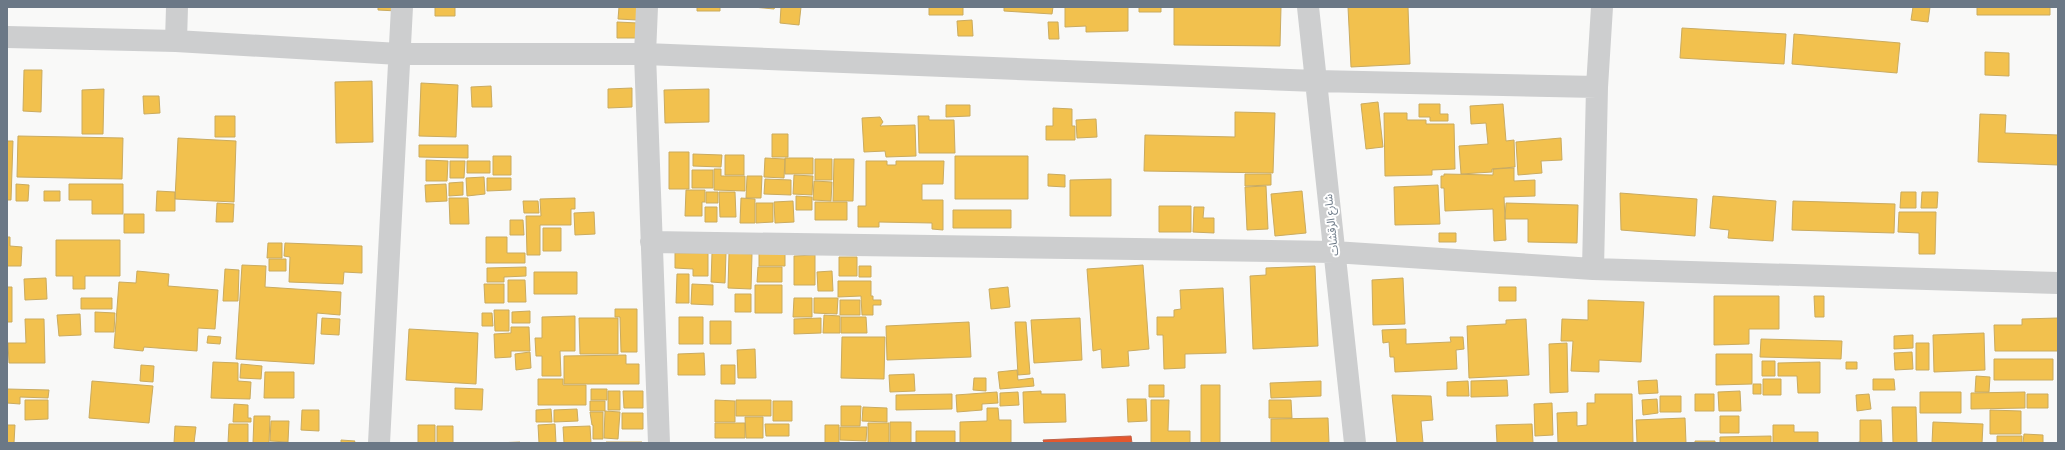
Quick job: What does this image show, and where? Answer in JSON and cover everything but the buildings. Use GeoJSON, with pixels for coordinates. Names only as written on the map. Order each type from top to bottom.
{"type":"FeatureCollection","features":[{"type":"Feature","properties":{"kind":"street"},"geometry":{"type":"LineString","coordinates":[[176,40],[177,7]]}},
{"type":"Feature","properties":{"kind":"street"},"geometry":{"type":"LineString","coordinates":[[379,443],[402,7]]}},
{"type":"Feature","properties":{"kind":"street"},"geometry":{"type":"LineString","coordinates":[[647,7],[645,54],[659,443]]}},
{"type":"Feature","properties":{"kind":"street","name":"شارع الرقشات"},"geometry":{"type":"LineString","coordinates":[[1308,7],[1355,443]]}},
{"type":"Feature","properties":{"kind":"street"},"geometry":{"type":"LineString","coordinates":[[1593,269],[1598,87],[1602,7]]}},
{"type":"Feature","properties":{"kind":"street"},"geometry":{"type":"LineString","coordinates":[[7,37],[176,40],[400,54],[645,54],[1316,81],[1598,87]]}},
{"type":"Feature","properties":{"kind":"street"},"geometry":{"type":"LineString","coordinates":[[651,242],[1334,252],[1593,269],[2058,283]]}}]}
